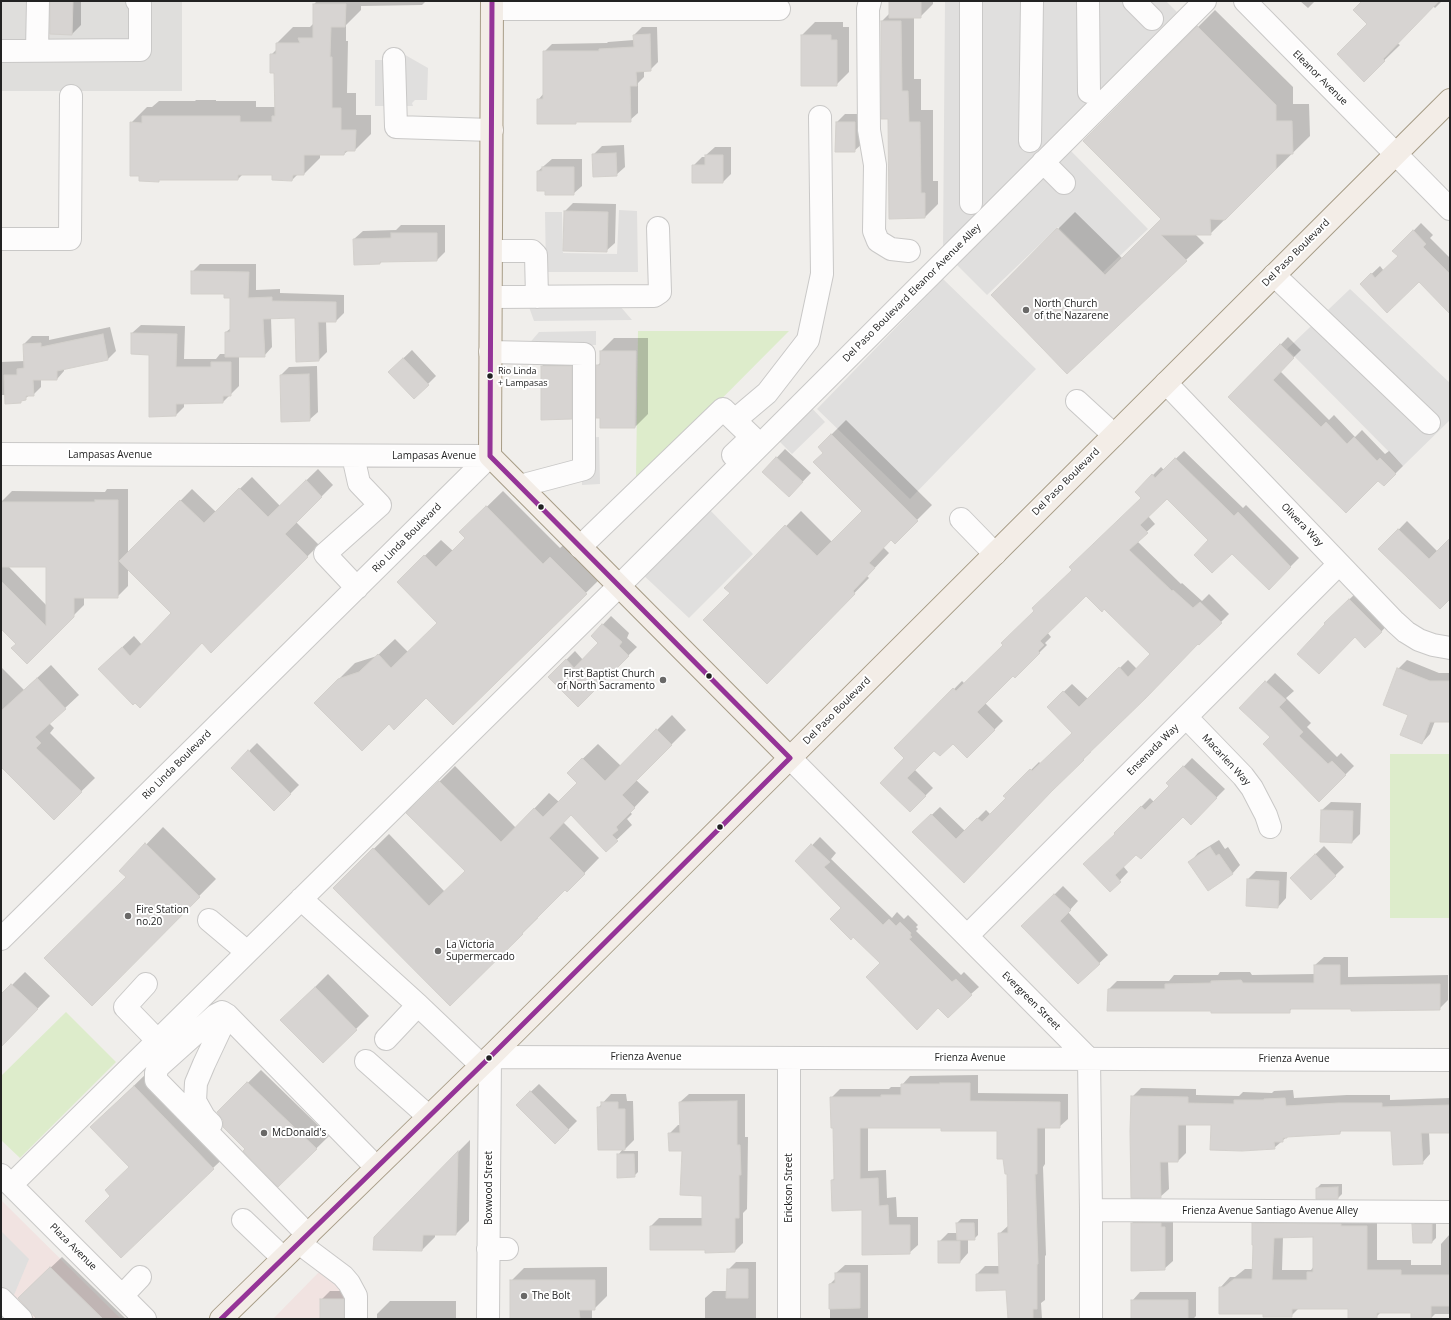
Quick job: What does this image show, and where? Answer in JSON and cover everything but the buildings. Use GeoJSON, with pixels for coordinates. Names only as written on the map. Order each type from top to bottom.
{"type":"FeatureCollection","features":[{"type":"Feature","properties":{"kind":"main road"},"geometry":{"type":"LineString","coordinates":[[490,456],[492,5]]}},
{"type":"Feature","properties":{"kind":"main road","name":"Del Paso Boulevard"},"geometry":{"type":"LineString","coordinates":[[222,1319],[485,1061],[1450,100]]}},
{"type":"Feature","properties":{"kind":"main road","name":"Lampasas Avenue"},"geometry":{"type":"LineString","coordinates":[[490,456],[790,758]]}},
{"type":"Feature","properties":{"kind":"street"},"geometry":{"type":"LineString","coordinates":[[37,50],[38,1]]}},
{"type":"Feature","properties":{"kind":"street"},"geometry":{"type":"LineString","coordinates":[[1,50],[140,50],[140,4],[138,1]]}},
{"type":"Feature","properties":{"kind":"street"},"geometry":{"type":"LineString","coordinates":[[870,1],[868,9],[869,130],[874,165],[874,231],[878,241],[891,249],[909,251]]}},
{"type":"Feature","properties":{"kind":"street"},"geometry":{"type":"LineString","coordinates":[[971,1],[971,203]]}},
{"type":"Feature","properties":{"kind":"street"},"geometry":{"type":"LineString","coordinates":[[1030,141],[1032,1]]}},
{"type":"Feature","properties":{"kind":"street"},"geometry":{"type":"LineString","coordinates":[[1088,1],[1089,92]]}},
{"type":"Feature","properties":{"kind":"street"},"geometry":{"type":"LineString","coordinates":[[1134,1],[1152,19]]}},
{"type":"Feature","properties":{"kind":"street","name":"Del Paso Boulevard Eleanor Avenue Alley"},"geometry":{"type":"LineString","coordinates":[[615,582],[1205,1]]}},
{"type":"Feature","properties":{"kind":"street","name":"Eleanor Avenue"},"geometry":{"type":"LineString","coordinates":[[1244,1],[1450,209]]}},
{"type":"Feature","properties":{"kind":"street"},"geometry":{"type":"LineString","coordinates":[[492,5],[779,9]]}},
{"type":"Feature","properties":{"kind":"street"},"geometry":{"type":"LineString","coordinates":[[394,59],[396,128],[492,130]]}},
{"type":"Feature","properties":{"kind":"street"},"geometry":{"type":"LineString","coordinates":[[1,238],[70,239],[71,96]]}},
{"type":"Feature","properties":{"kind":"street"},"geometry":{"type":"LineString","coordinates":[[735,420],[767,393],[808,340],[822,274],[820,116]]}},
{"type":"Feature","properties":{"kind":"street"},"geometry":{"type":"LineString","coordinates":[[1043,162],[1064,184]]}},
{"type":"Feature","properties":{"kind":"street"},"geometry":{"type":"LineString","coordinates":[[491,297],[654,296],[660,292],[658,228]]}},
{"type":"Feature","properties":{"kind":"street"},"geometry":{"type":"LineString","coordinates":[[491,251],[532,251],[536,255],[537,297]]}},
{"type":"Feature","properties":{"kind":"street"},"geometry":{"type":"LineString","coordinates":[[1274,275],[1429,423]]}},
{"type":"Feature","properties":{"kind":"street"},"geometry":{"type":"LineString","coordinates":[[490,352],[584,354],[584,469],[520,486]]}},
{"type":"Feature","properties":{"kind":"street","name":"Olivera Way"},"geometry":{"type":"LineString","coordinates":[[1166,383],[1395,622],[1406,632],[1419,640],[1433,646],[1450,648]]}},
{"type":"Feature","properties":{"kind":"street"},"geometry":{"type":"LineString","coordinates":[[1077,401],[1114,435]]}},
{"type":"Feature","properties":{"kind":"street"},"geometry":{"type":"LineString","coordinates":[[6,1180],[157,1040],[301,899],[615,582],[752,437],[723,409],[580,547]]}},
{"type":"Feature","properties":{"kind":"street","name":"Lampasas Avenue"},"geometry":{"type":"LineString","coordinates":[[1,454],[490,456]]}},
{"type":"Feature","properties":{"kind":"street"},"geometry":{"type":"LineString","coordinates":[[353,456],[359,483],[380,505],[325,554],[357,588]]}},
{"type":"Feature","properties":{"kind":"street","name":"Rio Linda Boulevard"},"geometry":{"type":"LineString","coordinates":[[1,939],[490,456]]}},
{"type":"Feature","properties":{"kind":"street"},"geometry":{"type":"LineString","coordinates":[[961,519],[995,554]]}},
{"type":"Feature","properties":{"kind":"street","name":"Ensenada Way"},"geometry":{"type":"LineString","coordinates":[[967,936],[1339,564]]}},
{"type":"Feature","properties":{"kind":"street","name":"Macarlen Way"},"geometry":{"type":"LineString","coordinates":[[1186,717],[1243,776],[1252,788],[1266,815],[1270,827]]}},
{"type":"Feature","properties":{"kind":"street","name":"Evergreen Street"},"geometry":{"type":"LineString","coordinates":[[790,758],[1089,1059]]}},
{"type":"Feature","properties":{"kind":"street"},"geometry":{"type":"LineString","coordinates":[[301,899],[418,1005],[485,1061]]}},
{"type":"Feature","properties":{"kind":"street"},"geometry":{"type":"LineString","coordinates":[[209,920],[247,952]]}},
{"type":"Feature","properties":{"kind":"street"},"geometry":{"type":"LineString","coordinates":[[146,984],[125,1006],[157,1040]]}},
{"type":"Feature","properties":{"kind":"street"},"geometry":{"type":"LineString","coordinates":[[386,1039],[418,1005]]}},
{"type":"Feature","properties":{"kind":"street"},"geometry":{"type":"LineString","coordinates":[[356,1319],[356,1296],[349,1283],[307,1235],[156,1080],[158,1067],[216,1015],[222,1012],[227,1015],[376,1167]]}},
{"type":"Feature","properties":{"kind":"street"},"geometry":{"type":"LineString","coordinates":[[227,1015],[196,1083],[195,1101],[204,1118],[241,1152]]}},
{"type":"Feature","properties":{"kind":"street","name":"Frienza Avenue"},"geometry":{"type":"LineString","coordinates":[[485,1061],[789,1058],[1450,1060]]}},
{"type":"Feature","properties":{"kind":"street","name":"Erickson Street"},"geometry":{"type":"LineString","coordinates":[[789,1058],[789,1319]]}},
{"type":"Feature","properties":{"kind":"street"},"geometry":{"type":"LineString","coordinates":[[1089,1059],[1091,1210],[1090,1319]]}},
{"type":"Feature","properties":{"kind":"street"},"geometry":{"type":"LineString","coordinates":[[366,1061],[428,1116]]}},
{"type":"Feature","properties":{"kind":"street","name":"Boxwood Street"},"geometry":{"type":"LineString","coordinates":[[485,1061],[498,1249],[488,1319]]}},
{"type":"Feature","properties":{"kind":"street","name":"Plaza Avenue"},"geometry":{"type":"LineString","coordinates":[[6,1180],[145,1319]]}},
{"type":"Feature","properties":{"kind":"street"},"geometry":{"type":"LineString","coordinates":[[277,1188],[307,1235]]}},
{"type":"Feature","properties":{"kind":"street","name":"Frienza Avenue Santiago Avenue Alley"},"geometry":{"type":"LineString","coordinates":[[1091,1210],[1450,1212]]}},
{"type":"Feature","properties":{"kind":"street"},"geometry":{"type":"LineString","coordinates":[[243,1220],[283,1258]]}},
{"type":"Feature","properties":{"kind":"street"},"geometry":{"type":"LineString","coordinates":[[122,1296],[140,1277]]}},
{"type":"Feature","properties":{"kind":"street"},"geometry":{"type":"LineString","coordinates":[[1,1299],[21,1319]]}},
{"type":"Feature","properties":{"kind":"shaded area"},"geometry":{"type":"Polygon","coordinates":[[[1,1],[182,1],[182,91],[1,91],[1,1]]]}},
{"type":"Feature","properties":{"kind":"shaded area"},"geometry":{"type":"Polygon","coordinates":[[[945,1],[1166,1],[1177,12],[943,247],[945,1]]]}},
{"type":"Feature","properties":{"kind":"shaded area"},"geometry":{"type":"Polygon","coordinates":[[[400,52],[428,68],[427,100],[415,100],[412,103],[413,106],[375,106],[375,60],[387,60],[400,52]]]}},
{"type":"Feature","properties":{"kind":"shaded area"},"geometry":{"type":"Polygon","coordinates":[[[1069,149],[1148,229],[1103,272],[1058,227],[987,295],[954,262],[1069,149]]]}},
{"type":"Feature","properties":{"kind":"shaded area"},"geometry":{"type":"Polygon","coordinates":[[[619,210],[637,211],[638,272],[546,272],[545,212],[562,212],[563,253],[617,254],[619,210]]]}},
{"type":"Feature","properties":{"kind":"shaded area"},"geometry":{"type":"Polygon","coordinates":[[[943,279],[1036,369],[910,499],[817,409],[943,279]]]}},
{"type":"Feature","properties":{"kind":"shaded area"},"geometry":{"type":"Polygon","coordinates":[[[1350,289],[1450,383],[1450,420],[1403,466],[1287,349],[1350,289]]]}},
{"type":"Feature","properties":{"kind":"shaded area"},"geometry":{"type":"Polygon","coordinates":[[[620,306],[632,320],[534,321],[529,307],[620,306]]]}},
{"type":"Feature","properties":{"kind":"shaded area"},"geometry":{"type":"Polygon","coordinates":[[[596,331],[596,345],[527,346],[539,332],[596,331]]]}},
{"type":"Feature","properties":{"kind":"shaded area"},"geometry":{"type":"Polygon","coordinates":[[[808,404],[825,422],[792,454],[774,436],[808,404]]]}},
{"type":"Feature","properties":{"kind":"shaded area"},"geometry":{"type":"Polygon","coordinates":[[[599,437],[600,484],[582,485],[581,438],[599,437]]]}},
{"type":"Feature","properties":{"kind":"shaded area"},"geometry":{"type":"Polygon","coordinates":[[[706,506],[753,554],[689,618],[639,571],[706,506]]]}},
{"type":"Feature","properties":{"kind":"shaded area"},"geometry":{"type":"Polygon","coordinates":[[[1,1200],[121,1319],[1,1319],[1,1200]]]}},
{"type":"Feature","properties":{"kind":"shaded area"},"geometry":{"type":"Polygon","coordinates":[[[1,1231],[29,1259],[4,1319],[1,1319],[1,1231]]]}},
{"type":"Feature","properties":{"kind":"shaded area"},"geometry":{"type":"Polygon","coordinates":[[[349,1272],[356,1319],[273,1319],[318,1273],[349,1272]]]}},
{"type":"Feature","properties":{"kind":"green space"},"geometry":{"type":"Polygon","coordinates":[[[638,331],[789,331],[627,494],[636,479],[638,331]]]}},
{"type":"Feature","properties":{"kind":"green space"},"geometry":{"type":"Polygon","coordinates":[[[1390,754],[1450,754],[1450,918],[1390,918],[1390,754]]]}},
{"type":"Feature","properties":{"kind":"green space"},"geometry":{"type":"Polygon","coordinates":[[[66,1012],[116,1062],[20,1158],[1,1140],[1,1076],[66,1012]]]}},
{"type":"Feature","properties":{"kind":"transit line"},"geometry":{"type":"LineString","coordinates":[[221,1319],[490,1057],[790,758],[490,456],[492,1]]}},
{"type":"Feature","properties":{"kind":"place","name":"North Church of the Nazarene"},"geometry":{"type":"Point","coordinates":[1026,310]}},
{"type":"Feature","properties":{"kind":"place","name":"Rio Linda + Lampasas"},"geometry":{"type":"Point","coordinates":[490,376]}},
{"type":"Feature","properties":{"kind":"place","name":"First Baptist Church of North Sacramento"},"geometry":{"type":"Point","coordinates":[663,680]}},
{"type":"Feature","properties":{"kind":"place","name":"Fire Station no.20"},"geometry":{"type":"Point","coordinates":[128,916]}},
{"type":"Feature","properties":{"kind":"place","name":"La Victoria Supermercado"},"geometry":{"type":"Point","coordinates":[438,951]}},
{"type":"Feature","properties":{"kind":"place","name":"McDonald's"},"geometry":{"type":"Point","coordinates":[264,1133]}},
{"type":"Feature","properties":{"kind":"place","name":"The Bolt"},"geometry":{"type":"Point","coordinates":[524,1296]}}]}
